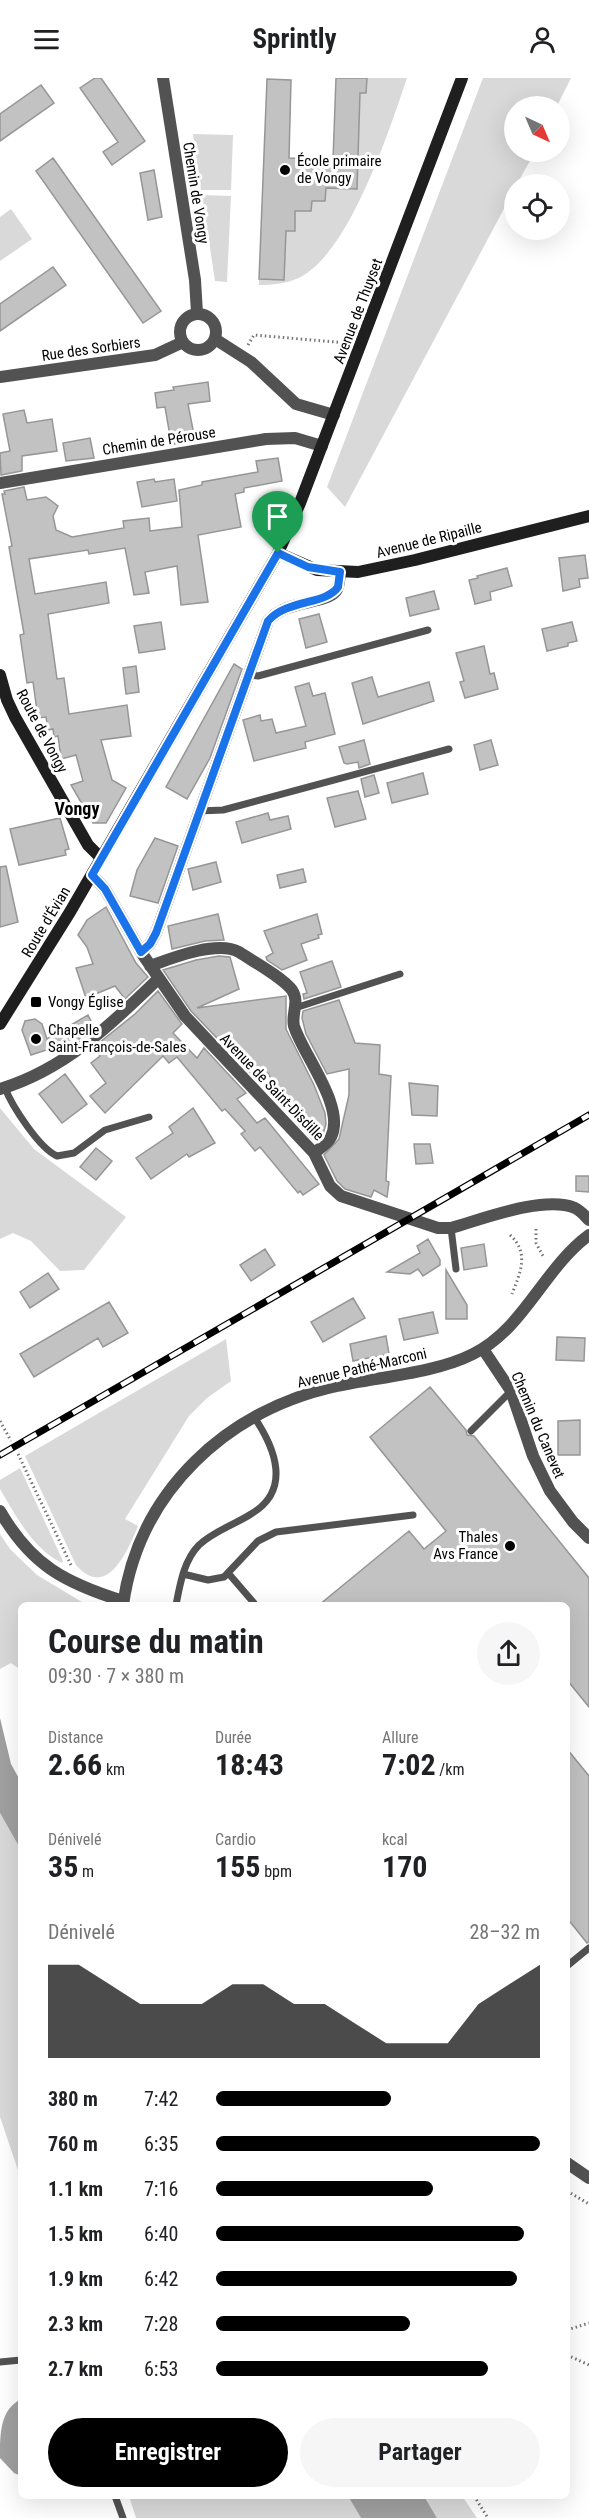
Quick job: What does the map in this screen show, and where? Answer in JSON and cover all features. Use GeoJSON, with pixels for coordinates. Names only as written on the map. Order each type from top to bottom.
{"type":"FeatureCollection","features":[{"type":"Feature","properties":{"kind":"street","name":"Chemin de Vongy"},"geometry":{"type":"LineString","coordinates":[[163,78],[195,280],[196,313]]}},
{"type":"Feature","properties":{"kind":"street","name":"Avenue de Thuyset"},"geometry":{"type":"LineString","coordinates":[[278,553],[322,446],[462,78]]}},
{"type":"Feature","properties":{"kind":"street"},"geometry":{"type":"LineString","coordinates":[[196,313],[203,314],[214,321],[217,333],[215,339],[212,345],[200,350],[188,347],[183,342],[180,330],[182,324],[185,319],[196,313]]}},
{"type":"Feature","properties":{"kind":"street"},"geometry":{"type":"LineString","coordinates":[[215,339],[251,362],[296,404],[334,415]]}},
{"type":"Feature","properties":{"kind":"street","name":"Rue des Sorbiers"},"geometry":{"type":"LineString","coordinates":[[0,377],[155,355],[183,342]]}},
{"type":"Feature","properties":{"kind":"street","name":"Chemin de Pérouse"},"geometry":{"type":"LineString","coordinates":[[0,483],[266,439],[295,438],[322,446]]}},
{"type":"Feature","properties":{"kind":"street","name":"Avenue de Ripaille"},"geometry":{"type":"LineString","coordinates":[[278,553],[308,567],[358,572],[589,516]]}},
{"type":"Feature","properties":{"kind":"street","name":"Route d'Évian"},"geometry":{"type":"LineString","coordinates":[[0,1024],[92,875],[278,553]]}},
{"type":"Feature","properties":{"kind":"street"},"geometry":{"type":"LineString","coordinates":[[141,952],[150,944],[156,933],[264,629],[274,614],[290,606],[328,596],[338,587],[340,572]]}},
{"type":"Feature","properties":{"kind":"street","name":"Route de Vongy"},"geometry":{"type":"LineString","coordinates":[[0,675],[7,700],[15,717],[88,844],[101,858]]}},
{"type":"Feature","properties":{"kind":"street","name":"Avenue de Saint-Disdille"},"geometry":{"type":"LineString","coordinates":[[92,875],[105,889],[150,966],[194,1027],[314,1152],[330,1186],[341,1196],[438,1228],[451,1228],[538,1206],[572,1207],[589,1220]]}},
{"type":"Feature","properties":{"kind":"street"},"geometry":{"type":"LineString","coordinates":[[150,966],[187,954],[223,948],[235,949],[287,985],[294,995],[293,1023],[311,1064],[326,1089],[334,1123],[329,1142],[314,1152]]}},
{"type":"Feature","properties":{"kind":"street"},"geometry":{"type":"LineString","coordinates":[[2,1089],[40,1074],[66,1059],[105,1028],[159,978]]}},
{"type":"Feature","properties":{"kind":"street","name":"Avenue Pathé-Marconi"},"geometry":{"type":"LineString","coordinates":[[123,1602],[128,1578],[145,1532],[184,1470],[208,1447],[254,1417],[314,1392],[447,1364],[483,1349],[505,1331],[561,1260],[589,1234]]}},
{"type":"Feature","properties":{"kind":"street","name":"Chemin du Canevet"},"geometry":{"type":"LineString","coordinates":[[483,1349],[511,1392],[541,1474],[561,1507],[589,1538]]}},
{"type":"Feature","properties":{"kind":"street"},"geometry":{"type":"LineString","coordinates":[[0,1511],[17,1539],[37,1561],[62,1578],[121,1602]]}},
{"type":"Feature","properties":{"kind":"street"},"geometry":{"type":"LineString","coordinates":[[570,2165],[589,2178]]}},
{"type":"Feature","properties":{"kind":"lane"},"geometry":{"type":"LineString","coordinates":[[247,675],[258,676],[428,630]]}},
{"type":"Feature","properties":{"kind":"lane"},"geometry":{"type":"LineString","coordinates":[[199,811],[223,810],[449,749]]}},
{"type":"Feature","properties":{"kind":"lane"},"geometry":{"type":"LineString","coordinates":[[295,1008],[400,974]]}},
{"type":"Feature","properties":{"kind":"lane"},"geometry":{"type":"LineString","coordinates":[[2,1089],[46,1149],[57,1156],[74,1153],[105,1130],[149,1117]]}},
{"type":"Feature","properties":{"kind":"lane"},"geometry":{"type":"LineString","coordinates":[[451,1228],[456,1269]]}},
{"type":"Feature","properties":{"kind":"lane"},"geometry":{"type":"LineString","coordinates":[[471,1431],[511,1392]]}},
{"type":"Feature","properties":{"kind":"lane"},"geometry":{"type":"LineString","coordinates":[[177,1602],[186,1564],[198,1546],[220,1530],[253,1513],[272,1490],[276,1459],[268,1439],[254,1417]]}},
{"type":"Feature","properties":{"kind":"lane"},"geometry":{"type":"LineString","coordinates":[[183,1574],[213,1580],[229,1574],[258,1541],[276,1532],[413,1515]]}},
{"type":"Feature","properties":{"kind":"lane"},"geometry":{"type":"LineString","coordinates":[[229,1574],[253,1602]]}},
{"type":"Feature","properties":{"kind":"lane"},"geometry":{"type":"LineString","coordinates":[[570,1964],[589,1948]]}},
{"type":"Feature","properties":{"kind":"lane"},"geometry":{"type":"LineString","coordinates":[[0,2362],[18,2360]]}},
{"type":"Feature","properties":{"kind":"lane"},"geometry":{"type":"LineString","coordinates":[[116,2499],[123,2518]]}},
{"type":"Feature","properties":{"kind":"path"},"geometry":{"type":"LineString","coordinates":[[246,348],[254,336],[343,342]]}},
{"type":"Feature","properties":{"kind":"path"},"geometry":{"type":"LineString","coordinates":[[536,1229],[537,1243],[543,1256]]}},
{"type":"Feature","properties":{"kind":"path"},"geometry":{"type":"LineString","coordinates":[[510,1235],[519,1245],[522,1257],[521,1270],[512,1294]]}},
{"type":"Feature","properties":{"kind":"path"},"geometry":{"type":"LineString","coordinates":[[0,1421],[11,1441]]}},
{"type":"Feature","properties":{"kind":"path"},"geometry":{"type":"LineString","coordinates":[[18,1454],[69,1560],[76,1584]]}},
{"type":"Feature","properties":{"kind":"path"},"geometry":{"type":"LineString","coordinates":[[570,2193],[589,2204]]}},
{"type":"Feature","properties":{"kind":"path"},"geometry":{"type":"LineString","coordinates":[[570,2329],[589,2323]]}},
{"type":"Feature","properties":{"kind":"path"},"geometry":{"type":"LineString","coordinates":[[570,2356],[589,2365]]}},
{"type":"Feature","properties":{"kind":"path"},"geometry":{"type":"LineString","coordinates":[[476,2499],[488,2518]]}},
{"type":"Feature","properties":{"kind":"shaded area"},"geometry":{"type":"Polygon","coordinates":[[[367,78],[407,78],[380,155],[354,211],[324,258],[307,273],[284,283],[259,285],[259,279],[284,280],[286,231],[295,231],[295,211],[311,211],[312,201],[325,201],[326,188],[357,189],[360,93],[366,93],[367,78]]]}},
{"type":"Feature","properties":{"kind":"shaded area"},"geometry":{"type":"Polygon","coordinates":[[[483,78],[571,78],[562,96],[504,96],[504,162],[529,162],[523,174],[504,174],[504,209],[345,507],[327,487],[483,78]]]}},
{"type":"Feature","properties":{"kind":"shaded area"},"geometry":{"type":"Polygon","coordinates":[[[193,134],[233,135],[231,190],[201,190],[193,134]]]}},
{"type":"Feature","properties":{"kind":"shaded area"},"geometry":{"type":"Polygon","coordinates":[[[202,195],[231,196],[227,282],[215,281],[202,195]]]}},
{"type":"Feature","properties":{"kind":"shaded area"},"geometry":{"type":"Polygon","coordinates":[[[11,209],[32,239],[0,261],[0,217],[11,209]]]}},
{"type":"Feature","properties":{"kind":"shaded area"},"geometry":{"type":"Polygon","coordinates":[[[0,1108],[34,1149],[126,1217],[84,1270],[60,1271],[31,1241],[13,1233],[0,1239],[0,1108]]]}},
{"type":"Feature","properties":{"kind":"shaded area"},"geometry":{"type":"Polygon","coordinates":[[[226,1339],[231,1381],[207,1398],[189,1416],[125,1519],[138,1526],[115,1568],[107,1575],[97,1577],[87,1575],[76,1565],[25,1456],[226,1339]]]}},
{"type":"Feature","properties":{"kind":"shaded area"},"geometry":{"type":"Polygon","coordinates":[[[20,1468],[62,1563],[51,1557],[33,1540],[0,1489],[0,1480],[20,1468]]]}},
{"type":"Feature","properties":{"kind":"shaded area"},"geometry":{"type":"Polygon","coordinates":[[[0,1534],[10,1549],[37,1575],[82,1602],[18,1602],[18,1668],[11,1663],[0,1669],[0,1534]]]}},
{"type":"Feature","properties":{"kind":"shaded area"},"geometry":{"type":"Polygon","coordinates":[[[0,1718],[11,1764],[18,1777],[18,1845],[0,1813],[0,1718]]]}},
{"type":"Feature","properties":{"kind":"shaded area"},"geometry":{"type":"Polygon","coordinates":[[[0,1813],[18,1845],[18,2170],[0,2117],[0,1813]]]}},
{"type":"Feature","properties":{"kind":"shaded area"},"geometry":{"type":"Polygon","coordinates":[[[18,2401],[18,2475],[0,2458],[3,2423],[9,2409],[18,2401]]]}},
{"type":"Feature","properties":{"kind":"shaded area"},"geometry":{"type":"Polygon","coordinates":[[[130,2499],[350,2499],[361,2518],[136,2518],[130,2499]]]}},
{"type":"Feature","properties":{"kind":"shaded area"},"geometry":{"type":"Polygon","coordinates":[[[350,2499],[426,2499],[437,2518],[361,2518],[350,2499]]]}},
{"type":"Feature","properties":{"kind":"shaded area"},"geometry":{"type":"Polygon","coordinates":[[[426,2499],[464,2499],[477,2518],[437,2518],[426,2499]]]}},
{"type":"Feature","properties":{"kind":"building"},"geometry":{"type":"Polygon","coordinates":[[[95,78],[101,78],[145,141],[112,165],[103,152],[118,142],[80,88],[95,78]]]}},
{"type":"Feature","properties":{"kind":"building"},"geometry":{"type":"Polygon","coordinates":[[[336,78],[367,78],[366,93],[360,93],[357,189],[326,188],[325,201],[312,201],[311,211],[295,211],[295,231],[286,231],[284,280],[259,279],[267,79],[291,80],[289,158],[333,160],[336,78]]]}},
{"type":"Feature","properties":{"kind":"building"},"geometry":{"type":"Polygon","coordinates":[[[41,85],[54,103],[0,141],[0,114],[41,85]]]}},
{"type":"Feature","properties":{"kind":"building"},"geometry":{"type":"Polygon","coordinates":[[[53,158],[161,311],[143,323],[36,171],[53,158]]]}},
{"type":"Feature","properties":{"kind":"building"},"geometry":{"type":"Polygon","coordinates":[[[154,170],[162,217],[148,220],[140,173],[154,170]]]}},
{"type":"Feature","properties":{"kind":"building"},"geometry":{"type":"Polygon","coordinates":[[[53,267],[66,285],[0,331],[0,304],[53,267]]]}},
{"type":"Feature","properties":{"kind":"building"},"geometry":{"type":"Polygon","coordinates":[[[208,382],[210,401],[188,404],[195,440],[174,444],[173,435],[170,436],[165,407],[157,408],[155,393],[174,390],[173,387],[208,382]]]}},
{"type":"Feature","properties":{"kind":"building"},"geometry":{"type":"Polygon","coordinates":[[[24,410],[27,423],[52,419],[57,451],[22,456],[22,471],[1,475],[0,453],[10,451],[3,414],[24,410]]]}},
{"type":"Feature","properties":{"kind":"building"},"geometry":{"type":"Polygon","coordinates":[[[90,438],[94,458],[66,461],[63,443],[90,438]]]}},
{"type":"Feature","properties":{"kind":"building"},"geometry":{"type":"Polygon","coordinates":[[[278,458],[282,481],[244,488],[244,492],[235,494],[241,527],[198,535],[208,602],[181,605],[177,566],[145,572],[149,593],[134,595],[125,548],[89,554],[88,550],[29,559],[35,594],[106,582],[109,603],[48,614],[57,679],[64,678],[69,714],[127,705],[131,736],[101,740],[112,780],[126,788],[106,823],[93,823],[71,785],[83,781],[76,755],[61,759],[58,736],[54,737],[53,729],[48,730],[46,717],[38,718],[33,682],[27,683],[20,635],[24,634],[9,547],[12,546],[2,494],[5,494],[4,491],[24,487],[27,500],[46,497],[58,506],[53,516],[56,530],[72,537],[124,528],[123,521],[149,518],[150,531],[182,527],[179,490],[202,485],[202,482],[258,472],[256,461],[278,458]]]}},
{"type":"Feature","properties":{"kind":"building"},"geometry":{"type":"Polygon","coordinates":[[[154,479],[155,482],[174,479],[177,501],[142,507],[137,482],[154,479]]]}},
{"type":"Feature","properties":{"kind":"building"},"geometry":{"type":"Polygon","coordinates":[[[585,555],[588,578],[579,579],[580,587],[563,591],[559,558],[585,555]]]}},
{"type":"Feature","properties":{"kind":"building"},"geometry":{"type":"Polygon","coordinates":[[[507,568],[512,586],[490,592],[491,600],[475,604],[469,580],[507,568]]]}},
{"type":"Feature","properties":{"kind":"building"},"geometry":{"type":"Polygon","coordinates":[[[434,591],[439,609],[410,616],[406,598],[434,591]]]}},
{"type":"Feature","properties":{"kind":"building"},"geometry":{"type":"Polygon","coordinates":[[[319,614],[327,642],[306,648],[299,619],[319,614]]]}},
{"type":"Feature","properties":{"kind":"building"},"geometry":{"type":"Polygon","coordinates":[[[161,622],[165,649],[139,653],[134,626],[161,622]]]}},
{"type":"Feature","properties":{"kind":"building"},"geometry":{"type":"Polygon","coordinates":[[[572,622],[577,641],[568,643],[568,646],[547,651],[542,629],[572,622]]]}},
{"type":"Feature","properties":{"kind":"building"},"geometry":{"type":"Polygon","coordinates":[[[484,646],[490,674],[494,673],[498,689],[465,698],[460,682],[464,681],[456,653],[484,646]]]}},
{"type":"Feature","properties":{"kind":"building"},"geometry":{"type":"Polygon","coordinates":[[[234,664],[242,669],[210,758],[187,799],[166,787],[234,664]]]}},
{"type":"Feature","properties":{"kind":"building"},"geometry":{"type":"Polygon","coordinates":[[[136,666],[139,692],[126,694],[123,668],[136,666]]]}},
{"type":"Feature","properties":{"kind":"building"},"geometry":{"type":"Polygon","coordinates":[[[372,677],[378,697],[429,682],[434,701],[363,724],[352,683],[372,677]]]}},
{"type":"Feature","properties":{"kind":"building"},"geometry":{"type":"Polygon","coordinates":[[[309,683],[313,696],[325,693],[335,734],[305,742],[306,748],[254,761],[243,720],[260,715],[261,721],[272,719],[276,733],[306,726],[295,687],[309,683]]]}},
{"type":"Feature","properties":{"kind":"building"},"geometry":{"type":"Polygon","coordinates":[[[364,740],[370,764],[359,768],[358,762],[344,763],[339,747],[364,740]]]}},
{"type":"Feature","properties":{"kind":"building"},"geometry":{"type":"Polygon","coordinates":[[[491,740],[498,765],[480,770],[474,745],[491,740]]]}},
{"type":"Feature","properties":{"kind":"building"},"geometry":{"type":"Polygon","coordinates":[[[423,773],[428,794],[392,803],[387,783],[423,773]]]}},
{"type":"Feature","properties":{"kind":"building"},"geometry":{"type":"Polygon","coordinates":[[[374,775],[379,793],[365,797],[361,779],[374,775]]]}},
{"type":"Feature","properties":{"kind":"building"},"geometry":{"type":"Polygon","coordinates":[[[358,791],[366,819],[335,827],[327,798],[358,791]]]}},
{"type":"Feature","properties":{"kind":"building"},"geometry":{"type":"Polygon","coordinates":[[[268,813],[270,820],[288,816],[291,829],[242,843],[236,822],[268,813]]]}},
{"type":"Feature","properties":{"kind":"building"},"geometry":{"type":"Polygon","coordinates":[[[60,818],[69,849],[65,850],[66,855],[19,865],[10,829],[60,818]]]}},
{"type":"Feature","properties":{"kind":"building"},"geometry":{"type":"Polygon","coordinates":[[[155,838],[178,846],[158,903],[130,896],[137,870],[155,838]]]}},
{"type":"Feature","properties":{"kind":"building"},"geometry":{"type":"Polygon","coordinates":[[[216,862],[221,882],[193,890],[188,869],[216,862]]]}},
{"type":"Feature","properties":{"kind":"building"},"geometry":{"type":"Polygon","coordinates":[[[6,866],[18,922],[0,927],[0,867],[6,866]]]}},
{"type":"Feature","properties":{"kind":"building"},"geometry":{"type":"Polygon","coordinates":[[[303,869],[306,882],[280,888],[277,875],[303,869]]]}},
{"type":"Feature","properties":{"kind":"building"},"geometry":{"type":"Polygon","coordinates":[[[106,907],[136,963],[148,977],[125,999],[115,986],[86,998],[76,968],[93,964],[87,947],[78,935],[87,920],[106,907]]]}},
{"type":"Feature","properties":{"kind":"building"},"geometry":{"type":"Polygon","coordinates":[[[218,914],[224,940],[205,941],[172,949],[168,926],[218,914]]]}},
{"type":"Feature","properties":{"kind":"building"},"geometry":{"type":"Polygon","coordinates":[[[317,914],[322,934],[318,935],[319,938],[301,944],[307,960],[282,970],[267,960],[266,957],[273,953],[264,931],[317,914]]]}},
{"type":"Feature","properties":{"kind":"building"},"geometry":{"type":"Polygon","coordinates":[[[219,956],[230,957],[239,989],[197,1008],[286,996],[286,1029],[314,1085],[325,1113],[326,1124],[323,1134],[315,1142],[289,1114],[268,1073],[259,1082],[191,1011],[163,970],[219,956]]]}},
{"type":"Feature","properties":{"kind":"building"},"geometry":{"type":"Polygon","coordinates":[[[332,961],[341,987],[304,999],[303,994],[307,993],[300,972],[332,961]]]}},
{"type":"Feature","properties":{"kind":"building"},"geometry":{"type":"Polygon","coordinates":[[[158,991],[182,1024],[173,1033],[197,1058],[204,1048],[246,1093],[237,1099],[257,1123],[265,1118],[319,1184],[303,1195],[300,1191],[298,1193],[260,1147],[255,1151],[241,1134],[245,1131],[225,1109],[222,1111],[177,1057],[169,1063],[163,1056],[105,1113],[90,1096],[106,1083],[91,1063],[100,1056],[94,1047],[135,1014],[158,991]]]}},
{"type":"Feature","properties":{"kind":"building"},"geometry":{"type":"Polygon","coordinates":[[[339,1000],[355,1043],[380,1045],[379,1074],[391,1076],[387,1197],[374,1190],[371,1197],[345,1189],[337,1181],[324,1155],[339,1139],[349,1095],[349,1069],[327,1074],[306,1034],[302,1018],[303,1011],[339,1000]]]}},
{"type":"Feature","properties":{"kind":"building"},"geometry":{"type":"Polygon","coordinates":[[[88,1015],[94,1027],[79,1039],[64,1047],[64,1044],[31,1055],[22,1030],[25,1021],[35,1019],[42,1024],[47,1039],[88,1015]]]}},
{"type":"Feature","properties":{"kind":"building"},"geometry":{"type":"Polygon","coordinates":[[[65,1074],[87,1104],[62,1123],[39,1094],[65,1074]]]}},
{"type":"Feature","properties":{"kind":"building"},"geometry":{"type":"Polygon","coordinates":[[[409,1083],[438,1086],[437,1116],[412,1115],[409,1083]]]}},
{"type":"Feature","properties":{"kind":"building"},"geometry":{"type":"Polygon","coordinates":[[[193,1108],[215,1143],[189,1157],[187,1154],[151,1179],[136,1158],[173,1133],[169,1127],[193,1108]]]}},
{"type":"Feature","properties":{"kind":"building"},"geometry":{"type":"Polygon","coordinates":[[[414,1144],[430,1144],[433,1163],[416,1164],[414,1144]]]}},
{"type":"Feature","properties":{"kind":"building"},"geometry":{"type":"Polygon","coordinates":[[[96,1148],[112,1161],[96,1180],[80,1167],[96,1148]]]}},
{"type":"Feature","properties":{"kind":"building"},"geometry":{"type":"Polygon","coordinates":[[[576,1176],[589,1176],[589,1192],[576,1191],[576,1176]]]}},
{"type":"Feature","properties":{"kind":"building"},"geometry":{"type":"Polygon","coordinates":[[[428,1239],[440,1260],[440,1265],[423,1276],[418,1269],[410,1274],[387,1272],[420,1253],[417,1246],[428,1239]]]}},
{"type":"Feature","properties":{"kind":"building"},"geometry":{"type":"Polygon","coordinates":[[[484,1244],[487,1266],[464,1270],[461,1248],[484,1244]]]}},
{"type":"Feature","properties":{"kind":"building"},"geometry":{"type":"Polygon","coordinates":[[[265,1249],[275,1265],[251,1281],[240,1265],[265,1249]]]}},
{"type":"Feature","properties":{"kind":"building"},"geometry":{"type":"Polygon","coordinates":[[[446,1270],[467,1305],[467,1319],[446,1319],[446,1270]]]}},
{"type":"Feature","properties":{"kind":"building"},"geometry":{"type":"Polygon","coordinates":[[[48,1273],[59,1289],[30,1308],[20,1292],[48,1273]]]}},
{"type":"Feature","properties":{"kind":"building"},"geometry":{"type":"Polygon","coordinates":[[[353,1298],[365,1318],[323,1342],[311,1322],[353,1298]]]}},
{"type":"Feature","properties":{"kind":"building"},"geometry":{"type":"Polygon","coordinates":[[[109,1302],[128,1333],[103,1347],[98,1338],[34,1377],[20,1354],[109,1302]]]}},
{"type":"Feature","properties":{"kind":"building"},"geometry":{"type":"Polygon","coordinates":[[[433,1312],[438,1333],[404,1340],[399,1319],[433,1312]]]}},
{"type":"Feature","properties":{"kind":"building"},"geometry":{"type":"Polygon","coordinates":[[[386,1336],[389,1354],[353,1361],[350,1344],[386,1336]]]}},
{"type":"Feature","properties":{"kind":"building"},"geometry":{"type":"Polygon","coordinates":[[[557,1337],[585,1338],[584,1361],[556,1360],[557,1337]]]}},
{"type":"Feature","properties":{"kind":"building","name":"Thales Avs France"},"geometry":{"type":"Polygon","coordinates":[[[430,1387],[466,1430],[467,1435],[474,1436],[589,1578],[589,1707],[570,1684],[570,1602],[323,1602],[409,1531],[424,1549],[446,1531],[370,1437],[430,1387]]]}},
{"type":"Feature","properties":{"kind":"building"},"geometry":{"type":"Polygon","coordinates":[[[580,1420],[580,1455],[558,1455],[558,1421],[580,1420]]]}},
{"type":"Feature","properties":{"kind":"building"},"geometry":{"type":"Polygon","coordinates":[[[570,1753],[589,1776],[589,1942],[587,1943],[570,1922],[570,1753]]]}},
{"type":"Feature","properties":{"kind":"railway"},"geometry":{"type":"LineString","coordinates":[[0,1455],[589,1115]]}},
{"type":"Feature","properties":{"kind":"place","name":"École primaire de Vongy"},"geometry":{"type":"Point","coordinates":[285,170]}},
{"type":"Feature","properties":{"kind":"place","name":"Vongy Église"},"geometry":{"type":"Point","coordinates":[36,1002]}},
{"type":"Feature","properties":{"kind":"place","name":"Chapelle Saint-François-de-Sales"},"geometry":{"type":"Point","coordinates":[36,1039]}},
{"type":"Feature","properties":{"kind":"place","name":"Thales Avs France"},"geometry":{"type":"Point","coordinates":[510,1546]}},
{"type":"Feature","properties":{"kind":"district","name":"Vongy"},"geometry":{"type":"Point","coordinates":[77,808]}},
{"type":"Feature","properties":{"kind":"route"},"geometry":{"type":"LineString","coordinates":[[278,553],[317,570],[340,572],[338,587],[328,596],[281,609],[268,621],[156,933],[150,944],[141,952],[105,889],[92,875],[278,553]]}}]}
